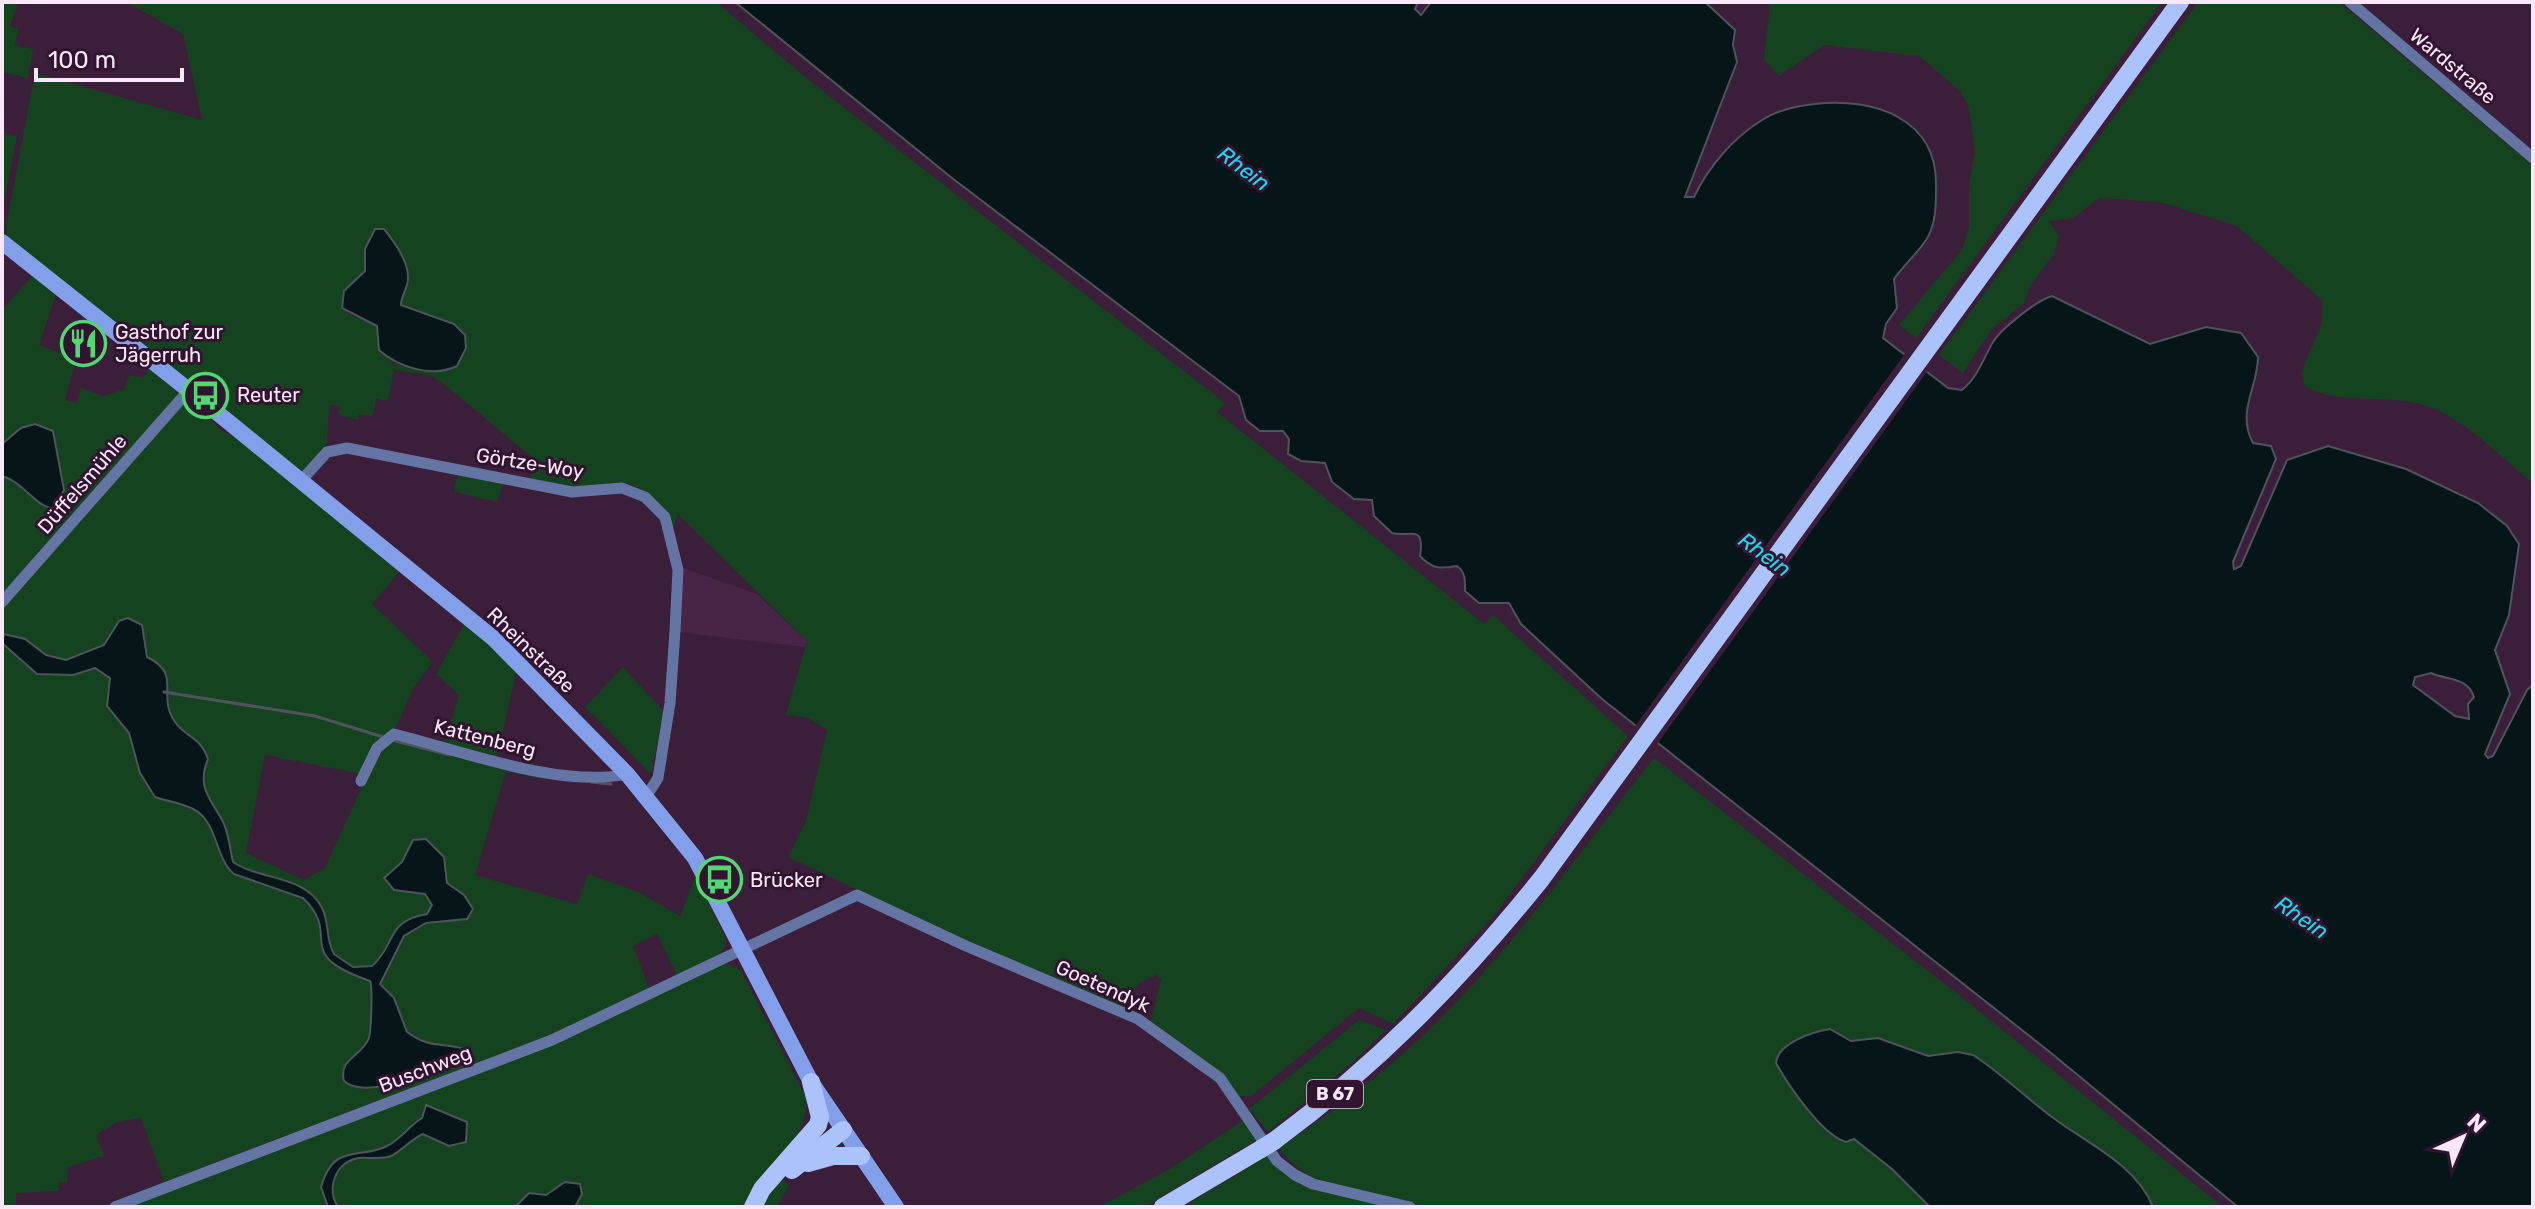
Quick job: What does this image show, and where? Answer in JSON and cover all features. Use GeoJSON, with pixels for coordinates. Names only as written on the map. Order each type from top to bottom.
{"type":"FeatureCollection","features":[{"type":"Feature","properties":{"kind":"main road","name":"B 67"},"geometry":{"type":"LineString","coordinates":[[1163,1207],[1268,1145],[1393,1044],[1477,957],[1566,847],[2180,2]]}},
{"type":"Feature","properties":{"kind":"main road","name":"Rheinstraße"},"geometry":{"type":"LineString","coordinates":[[2,242],[378,541],[522,663],[627,774],[695,858],[811,1082],[896,1207]]}},
{"type":"Feature","properties":{"kind":"main road"},"geometry":{"type":"LineString","coordinates":[[759,1207],[814,1132],[820,1117],[811,1082]]}},
{"type":"Feature","properties":{"kind":"main road"},"geometry":{"type":"LineString","coordinates":[[753,1207],[762,1189],[791,1164],[828,1134],[843,1130]]}},
{"type":"Feature","properties":{"kind":"main road"},"geometry":{"type":"LineString","coordinates":[[791,1164],[833,1156],[861,1156]]}},
{"type":"Feature","properties":{"kind":"street","name":"Wardstraße"},"geometry":{"type":"LineString","coordinates":[[2350,2],[2533,158]]}},
{"type":"Feature","properties":{"kind":"street","name":"Düffelsmühle"},"geometry":{"type":"LineString","coordinates":[[2,602],[189,390]]}},
{"type":"Feature","properties":{"kind":"street","name":"Görtze-Woy"},"geometry":{"type":"LineString","coordinates":[[300,482],[327,452],[347,448],[572,492],[622,488],[645,497],[656,506],[665,517],[678,570],[670,703],[658,778],[646,797]]}},
{"type":"Feature","properties":{"kind":"street","name":"Kattenberg"},"geometry":{"type":"LineString","coordinates":[[361,781],[377,748],[394,734],[549,773],[598,779],[627,774]]}},
{"type":"Feature","properties":{"kind":"street","name":"Goetendyk"},"geometry":{"type":"LineString","coordinates":[[742,950],[857,895],[966,946],[1138,1019],[1220,1078],[1277,1161],[1295,1175],[1313,1184],[1410,1207]]}},
{"type":"Feature","properties":{"kind":"street","name":"Buschweg"},"geometry":{"type":"LineString","coordinates":[[115,1207],[552,1040],[742,950]]}},
{"type":"Feature","properties":{"kind":"shaded area"},"geometry":{"type":"Polygon","coordinates":[[[683,568],[757,594],[807,641],[805,647],[678,632],[683,568]]]}},
{"type":"Feature","properties":{"kind":"green space"},"geometry":{"type":"Polygon","coordinates":[[[2,2],[18,2],[10,26],[18,29],[15,45],[33,49],[28,78],[2,72],[2,2]]]}},
{"type":"Feature","properties":{"kind":"green space"},"geometry":{"type":"Polygon","coordinates":[[[126,2],[716,2],[810,81],[1225,403],[1217,412],[1484,624],[1493,615],[1628,736],[1492,918],[1393,1024],[1359,1008],[1251,1096],[1239,1096],[1223,1075],[1151,1021],[1161,979],[1156,975],[1139,983],[1124,1008],[968,942],[788,857],[806,821],[827,730],[808,718],[786,715],[807,641],[678,514],[673,530],[646,492],[627,483],[573,489],[530,480],[534,459],[444,384],[432,376],[394,370],[388,401],[376,399],[373,416],[359,414],[358,420],[338,415],[340,406],[329,405],[327,443],[308,466],[308,481],[245,431],[222,404],[176,375],[7,240],[6,226],[35,73],[202,120],[183,34],[126,2]],[[396,245],[365,249],[365,271],[344,292],[348,314],[378,326],[379,350],[394,364],[449,370],[454,324],[401,305],[408,279],[396,245]]]}},
{"type":"Feature","properties":{"kind":"green space"},"geometry":{"type":"Polygon","coordinates":[[[1770,2],[2162,2],[1916,338],[1899,325],[1962,250],[1969,227],[1969,185],[1975,152],[1969,107],[1959,90],[1919,56],[1824,45],[1779,76],[1764,60],[1770,2]]]}},
{"type":"Feature","properties":{"kind":"green space"},"geometry":{"type":"Polygon","coordinates":[[[2198,2],[2339,2],[2533,166],[2533,483],[2470,430],[2442,412],[2412,402],[2332,396],[2305,386],[2303,368],[2321,324],[2321,299],[2237,226],[2160,202],[2099,198],[2073,218],[2049,221],[2059,236],[2054,254],[2030,286],[2024,303],[1992,329],[1963,373],[1939,355],[2198,2]]]}},
{"type":"Feature","properties":{"kind":"green space"},"geometry":{"type":"Polygon","coordinates":[[[2,133],[17,136],[2,213],[2,133]]]}},
{"type":"Feature","properties":{"kind":"green space"},"geometry":{"type":"Polygon","coordinates":[[[33,275],[56,294],[39,345],[67,356],[66,360],[75,363],[65,400],[77,403],[81,388],[103,396],[125,389],[129,375],[143,378],[149,368],[177,391],[178,399],[2,598],[2,310],[33,275]]]}},
{"type":"Feature","properties":{"kind":"green space"},"geometry":{"type":"Polygon","coordinates":[[[182,402],[193,402],[222,431],[248,444],[399,572],[372,604],[433,662],[414,687],[394,731],[362,774],[265,755],[246,853],[304,880],[325,868],[374,760],[393,738],[547,776],[546,780],[506,771],[475,875],[577,904],[588,874],[638,892],[680,916],[696,876],[726,939],[725,947],[715,958],[677,975],[657,934],[633,946],[649,988],[549,1036],[164,1182],[141,1118],[117,1122],[96,1135],[104,1156],[68,1167],[67,1182],[59,1182],[58,1191],[16,1193],[16,1207],[2,1207],[2,607],[182,402]]]}},
{"type":"Feature","properties":{"kind":"green space"},"geometry":{"type":"Polygon","coordinates":[[[458,472],[504,482],[497,502],[454,492],[458,472]]]}},
{"type":"Feature","properties":{"kind":"green space"},"geometry":{"type":"Polygon","coordinates":[[[464,624],[517,669],[497,757],[444,744],[459,695],[436,674],[464,624]]]}},
{"type":"Feature","properties":{"kind":"green space"},"geometry":{"type":"Polygon","coordinates":[[[623,667],[664,712],[651,774],[585,707],[623,667]]]}},
{"type":"Feature","properties":{"kind":"green space"},"geometry":{"type":"Polygon","coordinates":[[[1654,758],[1964,999],[2223,1207],[1425,1207],[1345,1190],[1308,1175],[1292,1163],[1279,1148],[1377,1075],[1414,1044],[1462,996],[1520,930],[1654,758]]]}},
{"type":"Feature","properties":{"kind":"green space"},"geometry":{"type":"Polygon","coordinates":[[[725,963],[740,969],[806,1097],[800,1128],[770,1172],[789,1185],[777,1207],[127,1207],[440,1087],[725,963]]]}},
{"type":"Feature","properties":{"kind":"green space"},"geometry":{"type":"Polygon","coordinates":[[[1359,1020],[1386,1030],[1351,1064],[1268,1132],[1249,1109],[1359,1020]]]}},
{"type":"Feature","properties":{"kind":"green space"},"geometry":{"type":"Polygon","coordinates":[[[1245,1119],[1256,1140],[1144,1207],[1099,1207],[1168,1170],[1245,1119]]]}},
{"type":"Feature","properties":{"kind":"green space"},"geometry":{"type":"Polygon","coordinates":[[[1267,1156],[1302,1185],[1391,1207],[1183,1207],[1267,1156]]]}},
{"type":"Feature","properties":{"kind":"water","name":"Rhein"},"geometry":{"type":"Polygon","coordinates":[[[735,2],[1418,2],[1415,9],[1421,15],[1431,2],[1705,2],[1735,30],[1733,45],[1737,62],[1685,197],[1694,197],[1714,164],[1741,135],[1787,109],[1814,104],[1858,104],[1898,117],[1914,129],[1926,144],[1934,163],[1935,214],[1924,243],[1894,279],[1897,308],[1886,324],[1883,338],[1948,388],[1962,390],[1980,368],[2003,330],[2029,309],[2052,296],[2150,344],[2206,327],[2241,333],[2258,357],[2247,410],[2248,432],[2253,443],[2271,446],[2276,459],[2233,562],[2234,569],[2241,566],[2287,460],[2328,446],[2406,469],[2478,503],[2507,526],[2519,544],[2509,615],[2495,650],[2510,694],[2485,754],[2488,758],[2493,756],[2527,690],[2533,685],[2533,1207],[2238,1207],[2051,1053],[1602,699],[1521,624],[1509,603],[1479,603],[1465,591],[1463,574],[1457,566],[1441,568],[1428,563],[1420,556],[1418,536],[1392,533],[1374,516],[1372,500],[1354,499],[1332,482],[1325,463],[1301,461],[1288,454],[1289,439],[1283,431],[1260,431],[1246,420],[1239,396],[952,178],[735,2]],[[2431,673],[2415,677],[2413,685],[2455,716],[2469,719],[2468,704],[2474,697],[2467,686],[2431,673]]]}},
{"type":"Feature","properties":{"kind":"water"},"geometry":{"type":"Polygon","coordinates":[[[375,229],[384,229],[406,265],[408,282],[401,305],[454,324],[465,335],[466,348],[457,366],[426,371],[405,366],[379,350],[377,326],[342,308],[344,291],[365,271],[365,249],[375,229]]]}},
{"type":"Feature","properties":{"kind":"water"},"geometry":{"type":"Polygon","coordinates":[[[35,424],[53,431],[64,490],[54,508],[42,504],[2,476],[2,444],[21,428],[35,424]]]}},
{"type":"Feature","properties":{"kind":"water"},"geometry":{"type":"Polygon","coordinates":[[[128,618],[142,625],[147,657],[164,671],[168,703],[175,722],[205,751],[208,759],[204,786],[224,824],[233,862],[293,883],[313,896],[324,912],[334,954],[353,967],[372,966],[398,928],[414,917],[427,914],[432,905],[425,894],[394,890],[384,878],[402,862],[413,840],[426,839],[444,857],[447,883],[464,895],[473,909],[467,919],[426,923],[404,936],[380,984],[394,998],[407,1032],[424,1042],[470,1051],[467,1058],[404,1080],[370,1088],[355,1087],[344,1081],[345,1067],[369,1038],[370,981],[331,962],[324,953],[319,923],[303,898],[234,874],[201,815],[188,807],[155,797],[140,773],[129,733],[107,706],[110,678],[95,668],[73,675],[37,674],[2,643],[4,634],[25,639],[46,655],[66,660],[104,645],[119,621],[128,618]]]}},
{"type":"Feature","properties":{"kind":"water"},"geometry":{"type":"Polygon","coordinates":[[[1830,1029],[1851,1041],[1878,1038],[1928,1056],[1958,1052],[1973,1055],[2052,1117],[2123,1166],[2135,1178],[2153,1207],[1930,1207],[1892,1169],[1854,1139],[1846,1142],[1816,1120],[1776,1063],[1789,1044],[1830,1029]]]}},
{"type":"Feature","properties":{"kind":"water"},"geometry":{"type":"Polygon","coordinates":[[[426,1105],[467,1122],[466,1142],[449,1146],[423,1134],[391,1156],[351,1161],[335,1177],[333,1192],[338,1207],[328,1207],[321,1187],[333,1164],[348,1155],[377,1150],[392,1143],[422,1118],[426,1105]]]}},
{"type":"Feature","properties":{"kind":"water"},"geometry":{"type":"Polygon","coordinates":[[[565,1182],[580,1184],[582,1194],[575,1207],[515,1207],[529,1193],[546,1195],[565,1182]]]}},
{"type":"Feature","properties":{"kind":"pier"},"geometry":{"type":"Polygon","coordinates":[[[1906,352],[1929,369],[1655,747],[1633,729],[1906,352]]]}},
{"type":"Feature","properties":{"kind":"waterway"},"geometry":{"type":"LineString","coordinates":[[164,692],[315,716],[383,737]]}},
{"type":"Feature","properties":{"kind":"waterway"},"geometry":{"type":"LineString","coordinates":[[392,740],[450,755]]}},
{"type":"Feature","properties":{"kind":"waterway"},"geometry":{"type":"LineString","coordinates":[[591,782],[611,784]]}},
{"type":"Feature","properties":{"kind":"place","name":"Gasthof zur Jägerruh"},"geometry":{"type":"Point","coordinates":[84,344]}},
{"type":"Feature","properties":{"kind":"place","name":"Reuter"},"geometry":{"type":"Point","coordinates":[206,395]}},
{"type":"Feature","properties":{"kind":"place","name":"Brücker"},"geometry":{"type":"Point","coordinates":[719,880]}}]}
